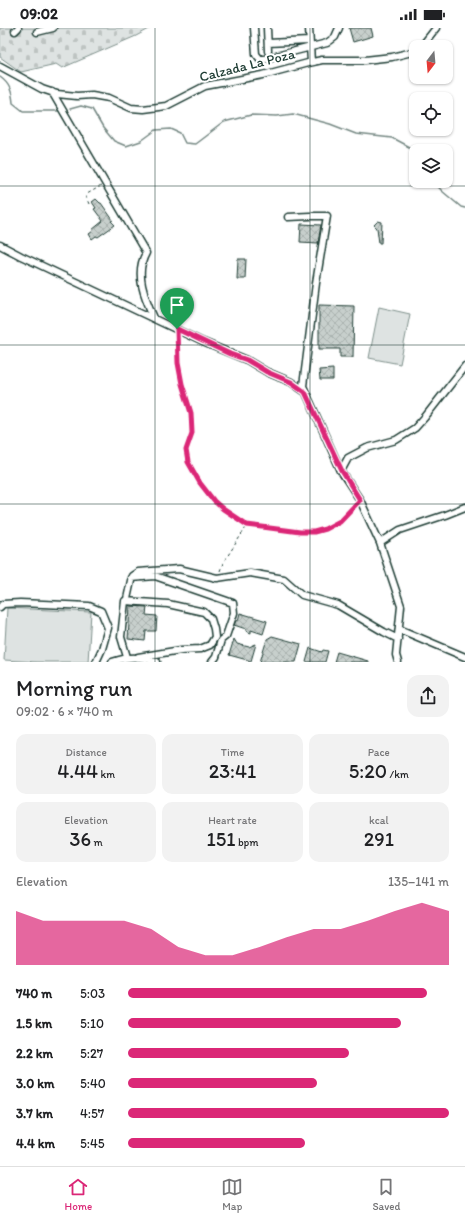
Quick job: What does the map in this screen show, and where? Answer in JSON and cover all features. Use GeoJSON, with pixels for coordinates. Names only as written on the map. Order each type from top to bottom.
{"type":"FeatureCollection","features":[{"type":"Feature","properties":{"kind":"street"},"geometry":{"type":"LineString","coordinates":[[38,32],[53,28]]}},
{"type":"Feature","properties":{"kind":"street"},"geometry":{"type":"LineString","coordinates":[[254,28],[256,54],[260,59],[269,58],[310,44]]}},
{"type":"Feature","properties":{"kind":"street"},"geometry":{"type":"LineString","coordinates":[[267,28],[268,51]]}},
{"type":"Feature","properties":{"kind":"street"},"geometry":{"type":"LineString","coordinates":[[309,28],[311,62]]}},
{"type":"Feature","properties":{"kind":"street"},"geometry":{"type":"LineString","coordinates":[[268,43],[327,43],[332,40],[339,28]]}},
{"type":"Feature","properties":{"kind":"street"},"geometry":{"type":"LineString","coordinates":[[427,40],[436,28]]}},
{"type":"Feature","properties":{"kind":"street","name":"Calzada La Poza"},"geometry":{"type":"LineString","coordinates":[[0,66],[42,89],[77,96],[92,95],[109,98],[131,108],[143,109],[166,106],[205,86],[263,75],[311,62],[322,60],[365,60],[409,54]]}},
{"type":"Feature","properties":{"kind":"street"},"geometry":{"type":"LineString","coordinates":[[52,92],[146,253],[142,260],[142,287],[154,318]]}},
{"type":"Feature","properties":{"kind":"street"},"geometry":{"type":"LineString","coordinates":[[288,217],[327,216],[316,283],[303,386],[342,471],[360,500],[380,543],[401,606],[396,655],[398,662]]}},
{"type":"Feature","properties":{"kind":"street"},"geometry":{"type":"LineString","coordinates":[[0,245],[230,354],[247,360],[267,372],[291,382],[305,392]]}},
{"type":"Feature","properties":{"kind":"street"},"geometry":{"type":"LineString","coordinates":[[342,471],[348,458],[367,448],[396,440],[415,428],[465,366]]}},
{"type":"Feature","properties":{"kind":"street"},"geometry":{"type":"LineString","coordinates":[[380,543],[400,530],[465,507]]}},
{"type":"Feature","properties":{"kind":"street"},"geometry":{"type":"LineString","coordinates":[[127,657],[123,649],[121,637],[125,601],[127,599],[132,576],[138,572],[179,569],[217,578],[250,574],[284,579],[302,594],[338,605],[398,639]]}},
{"type":"Feature","properties":{"kind":"street"},"geometry":{"type":"LineString","coordinates":[[112,662],[127,657],[200,649],[210,645],[218,639],[226,636],[234,613],[233,603],[155,576],[131,578]]}},
{"type":"Feature","properties":{"kind":"street"},"geometry":{"type":"LineString","coordinates":[[125,601],[168,604],[204,612],[211,619],[218,639],[216,657],[212,662]]}},
{"type":"Feature","properties":{"kind":"street"},"geometry":{"type":"LineString","coordinates":[[0,606],[3,604],[20,603],[89,606],[101,611],[108,628],[102,650],[96,662]]}},
{"type":"Feature","properties":{"kind":"street"},"geometry":{"type":"LineString","coordinates":[[399,629],[465,657]]}},
{"type":"Feature","properties":{"kind":"street"},"geometry":{"type":"LineString","coordinates":[[138,657],[158,662]]}},
{"type":"Feature","properties":{"kind":"path"},"geometry":{"type":"LineString","coordinates":[[89,204],[86,197],[88,194],[105,184]]}},
{"type":"Feature","properties":{"kind":"path"},"geometry":{"type":"LineString","coordinates":[[177,329],[178,363],[182,384],[191,413],[192,433],[186,450],[188,462],[200,483],[214,501],[247,525],[300,532],[314,532],[325,529],[340,521],[360,500]]}},
{"type":"Feature","properties":{"kind":"path"},"geometry":{"type":"LineString","coordinates":[[217,578],[223,563],[247,525]]}},
{"type":"Feature","properties":{"kind":"green space"},"geometry":{"type":"Polygon","coordinates":[[[0,28],[151,28],[62,68],[56,64],[21,72],[0,57],[0,28]]]}},
{"type":"Feature","properties":{"kind":"green space"},"geometry":{"type":"Polygon","coordinates":[[[379,307],[410,314],[400,364],[369,358],[379,307]]]}},
{"type":"Feature","properties":{"kind":"green space"},"geometry":{"type":"Polygon","coordinates":[[[7,608],[91,612],[88,662],[37,662],[4,660],[7,608]]]}},
{"type":"Feature","properties":{"kind":"building"},"geometry":{"type":"Polygon","coordinates":[[[349,28],[371,28],[373,36],[353,42],[349,28]]]}},
{"type":"Feature","properties":{"kind":"building"},"geometry":{"type":"Polygon","coordinates":[[[96,199],[101,203],[113,220],[111,221],[115,225],[98,237],[96,236],[92,239],[89,234],[103,221],[94,209],[96,208],[92,202],[96,199]]]}},
{"type":"Feature","properties":{"kind":"building"},"geometry":{"type":"Polygon","coordinates":[[[378,221],[382,222],[381,243],[379,243],[377,228],[374,225],[378,221]]]}},
{"type":"Feature","properties":{"kind":"building"},"geometry":{"type":"Polygon","coordinates":[[[301,224],[321,225],[318,243],[300,242],[301,224]]]}},
{"type":"Feature","properties":{"kind":"building"},"geometry":{"type":"Polygon","coordinates":[[[238,259],[246,259],[245,279],[237,279],[238,259]]]}},
{"type":"Feature","properties":{"kind":"building"},"geometry":{"type":"Polygon","coordinates":[[[319,305],[354,306],[353,357],[340,357],[340,349],[319,349],[319,305]]]}},
{"type":"Feature","properties":{"kind":"building"},"geometry":{"type":"Polygon","coordinates":[[[333,369],[333,380],[320,380],[319,370],[333,369]]]}},
{"type":"Feature","properties":{"kind":"building"},"geometry":{"type":"Polygon","coordinates":[[[130,606],[147,607],[146,615],[157,616],[156,631],[146,631],[145,641],[128,639],[130,606]]]}},
{"type":"Feature","properties":{"kind":"building"},"geometry":{"type":"Polygon","coordinates":[[[240,613],[267,621],[263,634],[251,630],[251,633],[246,631],[246,629],[234,625],[236,620],[238,621],[240,613]]]}},
{"type":"Feature","properties":{"kind":"building"},"geometry":{"type":"Polygon","coordinates":[[[272,636],[301,644],[296,662],[260,662],[267,639],[272,636]]]}},
{"type":"Feature","properties":{"kind":"building"},"geometry":{"type":"Polygon","coordinates":[[[234,639],[237,644],[249,647],[256,644],[251,661],[229,655],[234,639]]]}},
{"type":"Feature","properties":{"kind":"building"},"geometry":{"type":"Polygon","coordinates":[[[310,648],[322,652],[323,650],[328,651],[325,662],[306,662],[310,648]]]}},
{"type":"Feature","properties":{"kind":"building"},"geometry":{"type":"Polygon","coordinates":[[[337,652],[368,661],[368,662],[334,662],[337,652]]]}},
{"type":"Feature","properties":{"kind":"waterway"},"geometry":{"type":"LineString","coordinates":[[0,77],[10,88],[13,103],[23,111],[58,111]]}},
{"type":"Feature","properties":{"kind":"waterway"},"geometry":{"type":"LineString","coordinates":[[70,109],[81,106],[92,109],[103,128],[114,141],[126,146],[141,141],[156,130],[171,129],[180,133],[185,143],[195,144],[224,122],[251,115],[277,116],[293,114],[330,124],[356,134],[392,138],[409,147]]}},
{"type":"Feature","properties":{"kind":"waterway"},"geometry":{"type":"LineString","coordinates":[[439,188],[461,207],[465,208]]}},
{"type":"Feature","properties":{"kind":"route"},"geometry":{"type":"LineString","coordinates":[[177,329],[230,354],[247,360],[267,372],[291,382],[305,392],[342,471],[360,500],[340,521],[325,529],[314,532],[300,532],[247,525],[214,501],[200,483],[188,462],[186,450],[192,433],[191,413],[182,384],[178,363],[177,329]]}}]}
